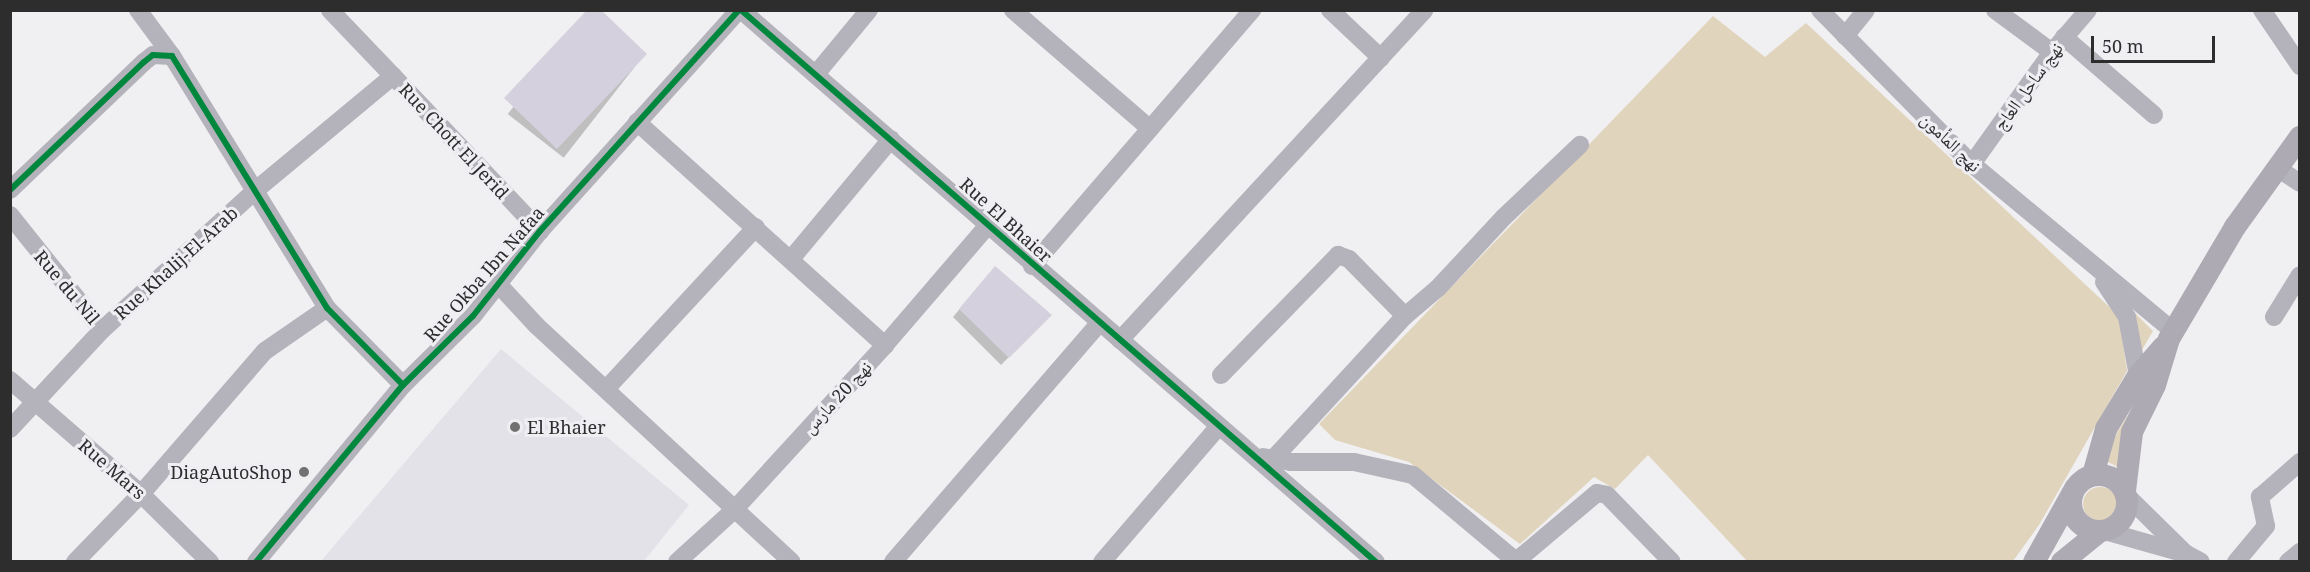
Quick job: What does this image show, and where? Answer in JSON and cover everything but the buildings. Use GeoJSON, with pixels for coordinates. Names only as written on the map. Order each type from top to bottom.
{"type":"FeatureCollection","features":[{"type":"Feature","properties":{"kind":"main road"},"geometry":{"type":"LineString","coordinates":[[2093,475],[2106,429],[2138,376],[2171,335],[2235,227],[2300,137]]}},
{"type":"Feature","properties":{"kind":"main road"},"geometry":{"type":"LineString","coordinates":[[2062,561],[2126,514],[2132,432],[2154,385],[2171,335]]}},
{"type":"Feature","properties":{"kind":"main road"},"geometry":{"type":"LineString","coordinates":[[2034,561],[2072,494],[2084,479],[2093,475],[2112,478],[2126,494]]}},
{"type":"Feature","properties":{"kind":"main road"},"geometry":{"type":"LineString","coordinates":[[2072,494],[2076,520],[2102,531]]}},
{"type":"Feature","properties":{"kind":"street"},"geometry":{"type":"LineString","coordinates":[[138,10],[172,56],[257,189],[327,308],[403,385]]}},
{"type":"Feature","properties":{"kind":"street"},"geometry":{"type":"LineString","coordinates":[[330,10],[393,76]]}},
{"type":"Feature","properties":{"kind":"street","name":"Rue El Bhaier"},"geometry":{"type":"LineString","coordinates":[[740,10],[989,224],[1032,266],[1376,561]]}},
{"type":"Feature","properties":{"kind":"street","name":"Rue Okba Ibn Nafaa"},"geometry":{"type":"LineString","coordinates":[[256,561],[403,385],[499,285],[540,231],[740,10]]}},
{"type":"Feature","properties":{"kind":"street"},"geometry":{"type":"LineString","coordinates":[[816,75],[869,10]]}},
{"type":"Feature","properties":{"kind":"street"},"geometry":{"type":"LineString","coordinates":[[1013,10],[1148,127]]}},
{"type":"Feature","properties":{"kind":"street"},"geometry":{"type":"LineString","coordinates":[[1032,266],[1148,127],[1252,10]]}},
{"type":"Feature","properties":{"kind":"street"},"geometry":{"type":"LineString","coordinates":[[1330,10],[1381,58]]}},
{"type":"Feature","properties":{"kind":"street"},"geometry":{"type":"LineString","coordinates":[[1120,340],[1425,10]]}},
{"type":"Feature","properties":{"kind":"street","name":"نهج المأمون"},"geometry":{"type":"LineString","coordinates":[[1820,10],[1972,164],[2171,335]]}},
{"type":"Feature","properties":{"kind":"street"},"geometry":{"type":"LineString","coordinates":[[1845,36],[1866,10]]}},
{"type":"Feature","properties":{"kind":"street"},"geometry":{"type":"LineString","coordinates":[[1995,10],[2052,52]]}},
{"type":"Feature","properties":{"kind":"street","name":"نهج ساحل العاج"},"geometry":{"type":"LineString","coordinates":[[1972,164],[2052,52],[2088,10]]}},
{"type":"Feature","properties":{"kind":"street"},"geometry":{"type":"LineString","coordinates":[[2262,10],[2300,66]]}},
{"type":"Feature","properties":{"kind":"street"},"geometry":{"type":"LineString","coordinates":[[2064,37],[2154,115]]}},
{"type":"Feature","properties":{"kind":"street"},"geometry":{"type":"LineString","coordinates":[[10,190],[144,62],[153,55],[172,56]]}},
{"type":"Feature","properties":{"kind":"street","name":"Rue Khalij-El-Arab"},"geometry":{"type":"LineString","coordinates":[[10,429],[38,403],[102,330],[257,189],[393,76]]}},
{"type":"Feature","properties":{"kind":"street","name":"Rue Chott El Jerid"},"geometry":{"type":"LineString","coordinates":[[393,76],[540,231]]}},
{"type":"Feature","properties":{"kind":"street"},"geometry":{"type":"LineString","coordinates":[[637,122],[885,345]]}},
{"type":"Feature","properties":{"kind":"street"},"geometry":{"type":"LineString","coordinates":[[791,259],[891,139]]}},
{"type":"Feature","properties":{"kind":"street"},"geometry":{"type":"LineString","coordinates":[[1272,460],[1405,316],[1438,288],[1504,217],[1580,145]]}},
{"type":"Feature","properties":{"kind":"street"},"geometry":{"type":"LineString","coordinates":[[2277,168],[2300,183]]}},
{"type":"Feature","properties":{"kind":"street","name":"Rue du Nil"},"geometry":{"type":"LineString","coordinates":[[10,215],[102,330]]}},
{"type":"Feature","properties":{"kind":"street","name":"نهج 20 مارس"},"geometry":{"type":"LineString","coordinates":[[677,561],[734,510],[885,345],[989,224]]}},
{"type":"Feature","properties":{"kind":"street"},"geometry":{"type":"LineString","coordinates":[[606,388],[756,227]]}},
{"type":"Feature","properties":{"kind":"street"},"geometry":{"type":"LineString","coordinates":[[1221,375],[1338,255],[1349,259],[1405,316]]}},
{"type":"Feature","properties":{"kind":"street","name":"نهج المأمون"},"geometry":{"type":"LineString","coordinates":[[2090,264],[2127,317],[2138,376]]}},
{"type":"Feature","properties":{"kind":"street"},"geometry":{"type":"LineString","coordinates":[[2274,317],[2300,275]]}},
{"type":"Feature","properties":{"kind":"street"},"geometry":{"type":"LineString","coordinates":[[499,285],[734,510],[792,561]]}},
{"type":"Feature","properties":{"kind":"street"},"geometry":{"type":"LineString","coordinates":[[75,561],[141,494],[265,351],[327,308]]}},
{"type":"Feature","properties":{"kind":"street"},"geometry":{"type":"LineString","coordinates":[[893,561],[1100,322]]}},
{"type":"Feature","properties":{"kind":"street","name":"Rue Mars"},"geometry":{"type":"LineString","coordinates":[[10,380],[141,494],[210,561]]}},
{"type":"Feature","properties":{"kind":"street"},"geometry":{"type":"LineString","coordinates":[[1102,561],[1219,426]]}},
{"type":"Feature","properties":{"kind":"street"},"geometry":{"type":"LineString","coordinates":[[1250,453],[1272,460],[1354,462],[1413,476],[1516,561],[1597,493],[1607,495],[1672,561]]}},
{"type":"Feature","properties":{"kind":"street"},"geometry":{"type":"LineString","coordinates":[[2236,561],[2266,526],[2260,497],[2300,462]]}},
{"type":"Feature","properties":{"kind":"street"},"geometry":{"type":"LineString","coordinates":[[2126,494],[2193,557]]}},
{"type":"Feature","properties":{"kind":"street"},"geometry":{"type":"LineString","coordinates":[[2102,531],[2193,557]]}},
{"type":"Feature","properties":{"kind":"street"},"geometry":{"type":"LineString","coordinates":[[2288,561],[2300,552]]}},
{"type":"Feature","properties":{"kind":"shaded area"},"geometry":{"type":"Polygon","coordinates":[[[1713,16],[1765,57],[1806,23],[2119,316],[2127,371],[2039,525],[2013,561],[1747,561],[1648,455],[1615,489],[1594,477],[1520,544],[1409,462],[1335,440],[1319,424],[1713,16]]]}},
{"type":"Feature","properties":{"kind":"shaded area"},"geometry":{"type":"Polygon","coordinates":[[[2126,304],[2153,331],[2142,350],[2126,304]]]}},
{"type":"Feature","properties":{"kind":"shaded area","name":"El Bhaier"},"geometry":{"type":"Polygon","coordinates":[[[501,349],[689,505],[644,561],[321,561],[501,349]]]}},
{"type":"Feature","properties":{"kind":"shaded area"},"geometry":{"type":"Polygon","coordinates":[[[2127,416],[2118,467],[2102,459],[2127,416]]]}},
{"type":"Feature","properties":{"kind":"shaded area"},"geometry":{"type":"Polygon","coordinates":[[[2100,487],[2112,492],[2117,504],[2112,516],[2100,521],[2088,516],[2083,504],[2088,492],[2100,487]]]}},
{"type":"Feature","properties":{"kind":"cycle path"},"geometry":{"type":"LineString","coordinates":[[256,562],[403,385],[473,316],[540,231],[739,10]]}},
{"type":"Feature","properties":{"kind":"cycle path"},"geometry":{"type":"LineString","coordinates":[[741,10],[1376,562]]}},
{"type":"Feature","properties":{"kind":"cycle path"},"geometry":{"type":"LineString","coordinates":[[10,190],[144,62],[153,55],[172,56],[327,308],[403,385]]}},
{"type":"Feature","properties":{"kind":"place","name":"El Bhaier"},"geometry":{"type":"Point","coordinates":[515,427]}},
{"type":"Feature","properties":{"kind":"place","name":"DiagAutoShop"},"geometry":{"type":"Point","coordinates":[304,472]}}]}
